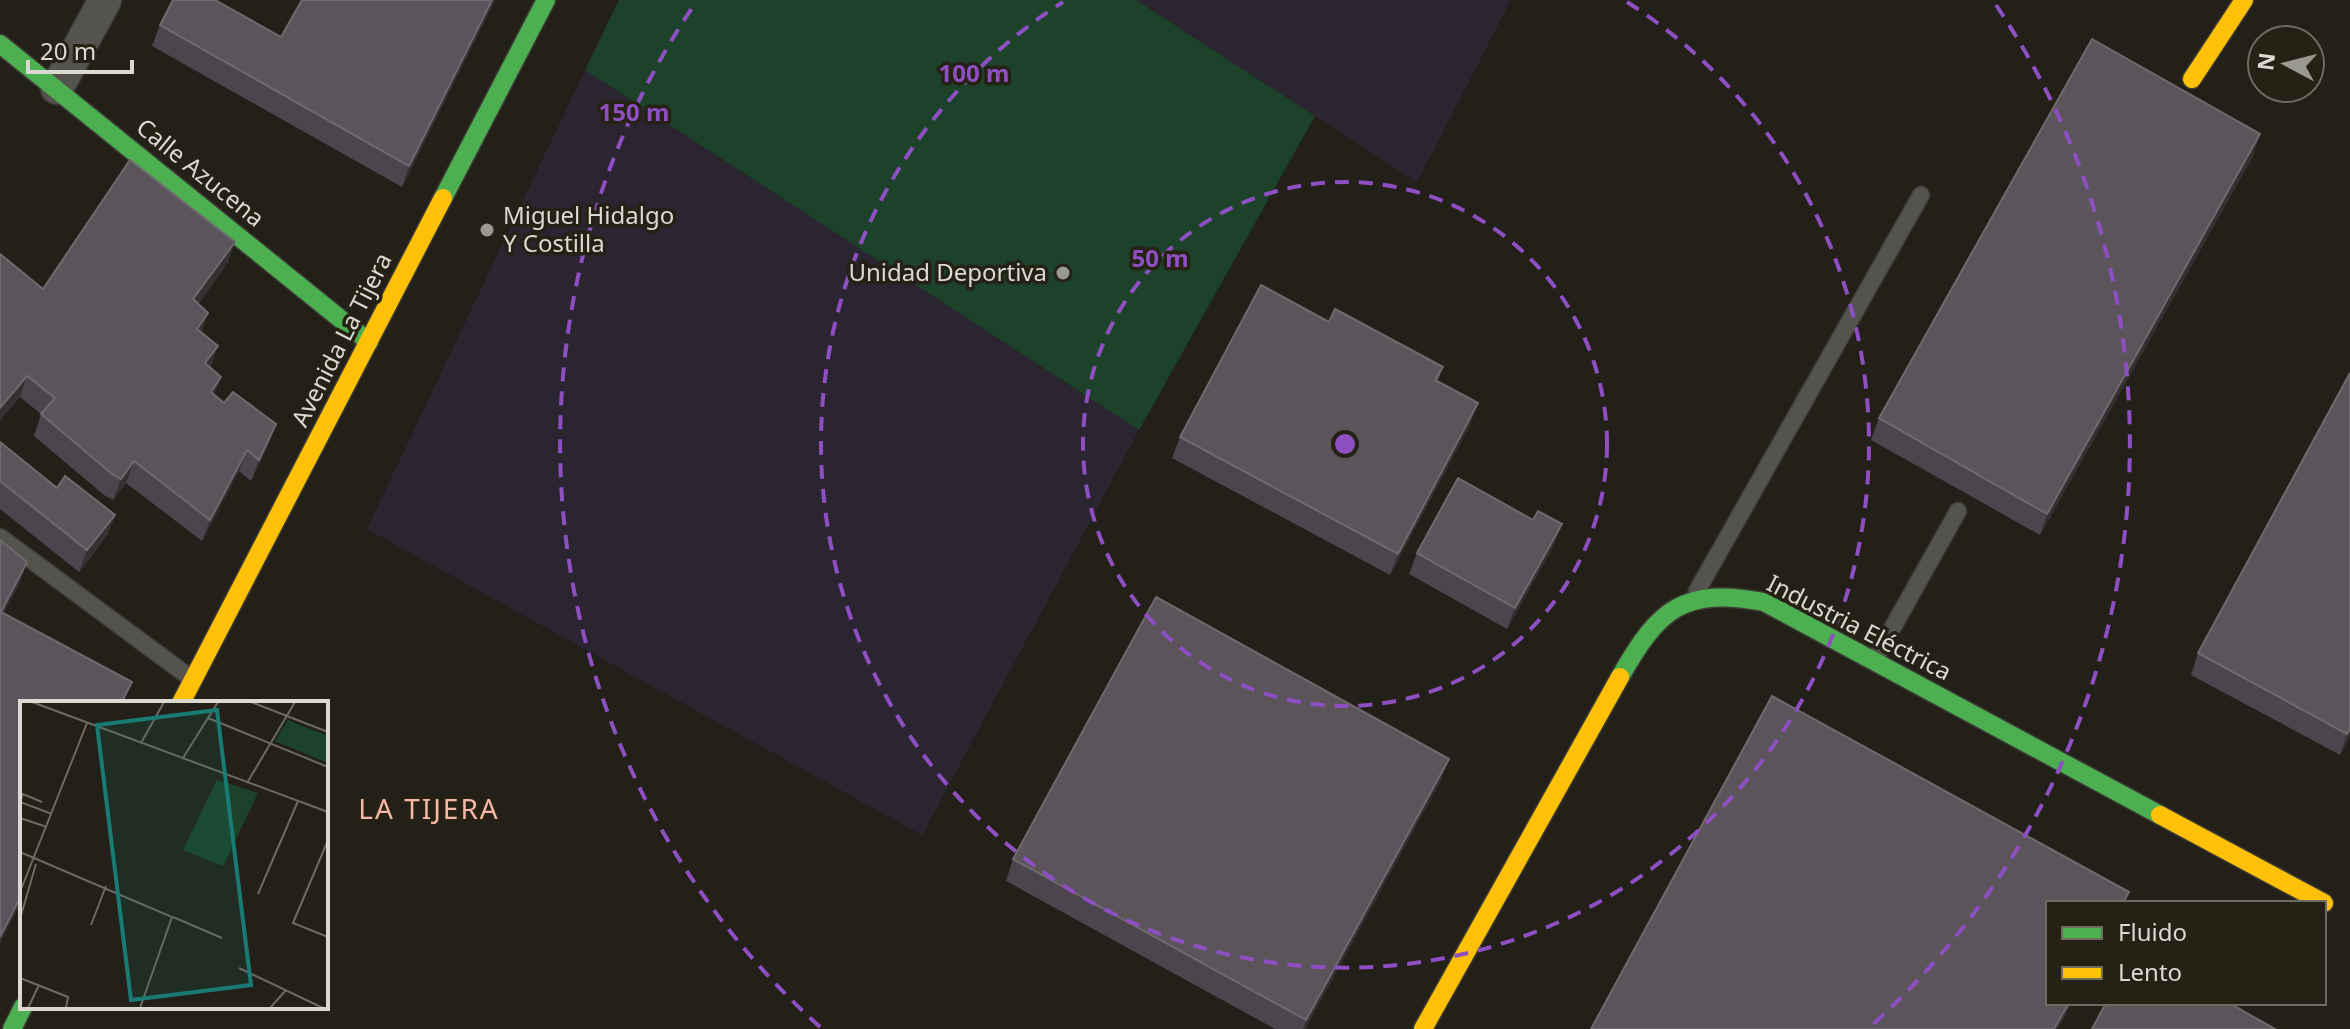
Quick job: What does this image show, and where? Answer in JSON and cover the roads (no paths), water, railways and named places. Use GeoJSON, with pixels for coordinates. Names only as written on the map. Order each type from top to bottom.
{"type":"FeatureCollection","features":[{"type":"Feature","properties":{"kind":"street"},"geometry":{"type":"LineString","coordinates":[[57,88],[105,0]]}},
{"type":"Feature","properties":{"kind":"street","name":"Avenida La Tijera"},"geometry":{"type":"LineString","coordinates":[[182,701],[546,0]]}},
{"type":"Feature","properties":{"kind":"street"},"geometry":{"type":"LineString","coordinates":[[2192,79],[2244,0]]}},
{"type":"Feature","properties":{"kind":"street","name":"Calle Azucena"},"geometry":{"type":"LineString","coordinates":[[0,44],[369,342]]}},
{"type":"Feature","properties":{"kind":"street","name":"Industria Eléctrica"},"geometry":{"type":"LineString","coordinates":[[1695,596],[1726,594],[1764,602],[2321,901]]}},
{"type":"Feature","properties":{"kind":"street"},"geometry":{"type":"LineString","coordinates":[[1423,1029],[1635,651],[1658,621],[1695,596]]}},
{"type":"Feature","properties":{"kind":"street"},"geometry":{"type":"LineString","coordinates":[[12,1029],[22,1009]]}},
{"type":"Feature","properties":{"kind":"lane"},"geometry":{"type":"LineString","coordinates":[[1695,596],[1921,195]]}},
{"type":"Feature","properties":{"kind":"lane"},"geometry":{"type":"LineString","coordinates":[[1874,661],[1958,511]]}},
{"type":"Feature","properties":{"kind":"lane"},"geometry":{"type":"LineString","coordinates":[[0,537],[193,680]]}},
{"type":"Feature","properties":{"kind":"place","name":"Miguel Hidalgo Y Costilla"},"geometry":{"type":"Point","coordinates":[487,230]}},
{"type":"Feature","properties":{"kind":"place","name":"Unidad Deportiva"},"geometry":{"type":"Point","coordinates":[1063,273]}},
{"type":"Feature","properties":{"kind":"district","name":"LA TIJERA"},"geometry":{"type":"Point","coordinates":[429,809]}}]}
